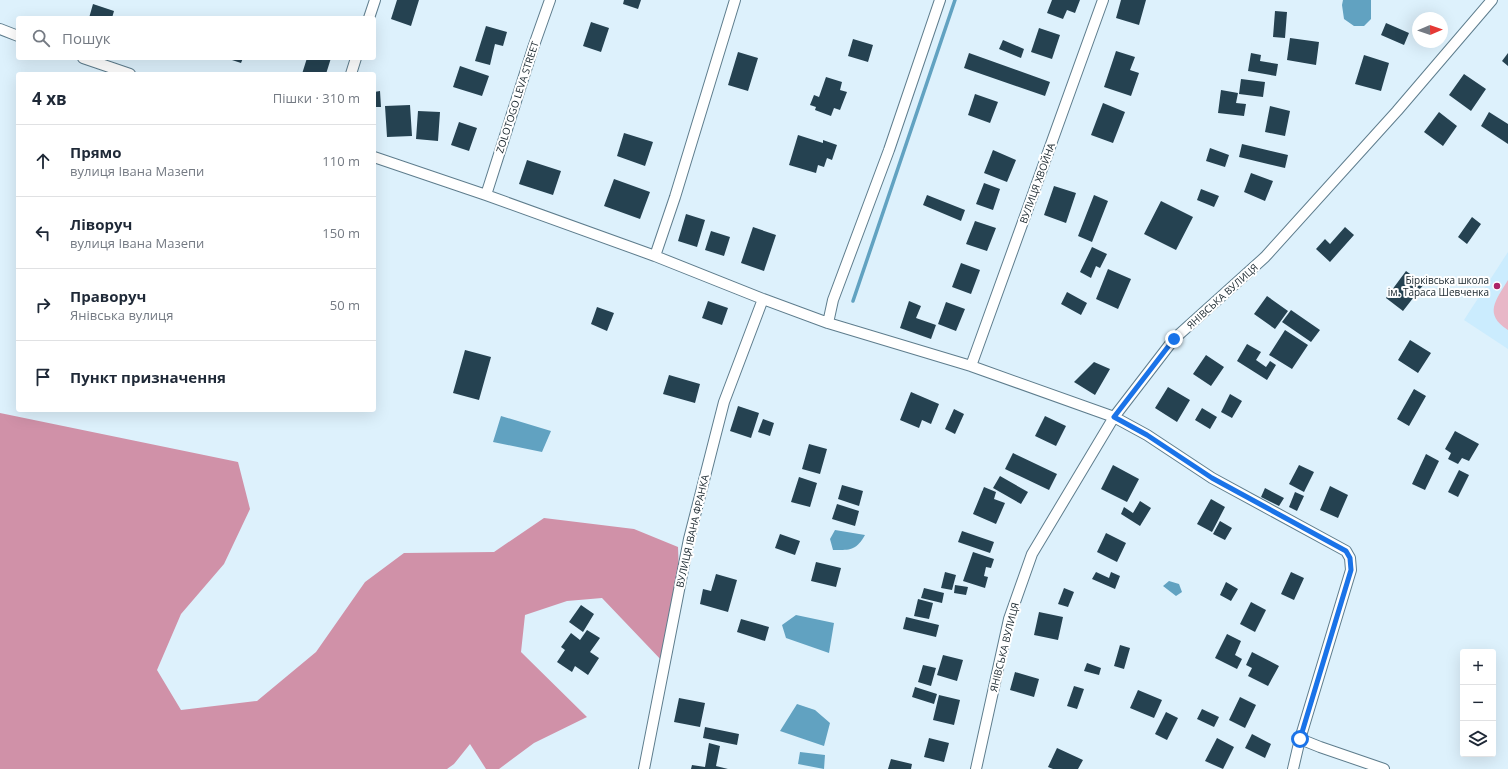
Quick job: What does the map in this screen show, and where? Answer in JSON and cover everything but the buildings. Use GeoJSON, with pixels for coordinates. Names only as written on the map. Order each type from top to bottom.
{"type":"FeatureCollection","features":[{"type":"Feature","properties":{"kind":"street"},"geometry":{"type":"LineString","coordinates":[[370,16],[375,0]]}},
{"type":"Feature","properties":{"kind":"street","name":"ZOLOTOGO LEVA STREET"},"geometry":{"type":"LineString","coordinates":[[486,195],[550,0]]}},
{"type":"Feature","properties":{"kind":"street"},"geometry":{"type":"LineString","coordinates":[[655,256],[736,0]]}},
{"type":"Feature","properties":{"kind":"street"},"geometry":{"type":"LineString","coordinates":[[828,323],[833,300],[889,150],[940,0]]}},
{"type":"Feature","properties":{"kind":"street","name":"ВУЛИЦЯ ХВОЙНА"},"geometry":{"type":"LineString","coordinates":[[971,366],[1103,0]]}},
{"type":"Feature","properties":{"kind":"street","name":"ЯНІВСЬКА ВУЛИЦЯ"},"geometry":{"type":"LineString","coordinates":[[976,769],[1009,619],[1032,554],[1114,417],[1174,339],[1265,257],[1397,111],[1492,0]]}},
{"type":"Feature","properties":{"kind":"street"},"geometry":{"type":"LineString","coordinates":[[0,29],[16,35]]}},
{"type":"Feature","properties":{"kind":"street"},"geometry":{"type":"LineString","coordinates":[[89,60],[124,72]]}},
{"type":"Feature","properties":{"kind":"street"},"geometry":{"type":"LineString","coordinates":[[352,72],[355,60]]}},
{"type":"Feature","properties":{"kind":"street"},"geometry":{"type":"LineString","coordinates":[[376,158],[486,195],[655,256],[828,323],[971,366],[1114,417],[1147,435],[1212,478],[1346,551],[1350,558],[1351,570],[1300,739],[1293,769]]}},
{"type":"Feature","properties":{"kind":"street","name":"ВУЛИЦЯ ІВАНА ФРАНКА"},"geometry":{"type":"LineString","coordinates":[[644,769],[691,532],[724,402],[763,299]]}},
{"type":"Feature","properties":{"kind":"street"},"geometry":{"type":"LineString","coordinates":[[1300,739],[1384,769]]}},
{"type":"Feature","properties":{"kind":"shaded area","name":"Бірківська школа ім. Тараса Шевченка"},"geometry":{"type":"Polygon","coordinates":[[[1508,252],[1508,349],[1464,320],[1508,252]]]}},
{"type":"Feature","properties":{"kind":"shaded area"},"geometry":{"type":"Polygon","coordinates":[[[1508,280],[1508,330],[1500,324],[1496,318],[1494,306],[1499,294],[1508,280]]]}},
{"type":"Feature","properties":{"kind":"shaded area"},"geometry":{"type":"Polygon","coordinates":[[[0,413],[238,462],[250,509],[224,564],[181,614],[157,670],[181,710],[257,701],[316,652],[365,582],[404,553],[494,552],[544,518],[634,529],[678,547],[680,598],[664,663],[602,598],[567,601],[525,615],[521,652],[587,717],[534,743],[499,769],[486,769],[470,744],[454,764],[447,769],[0,769],[0,413]]]}},
{"type":"Feature","properties":{"kind":"water"},"geometry":{"type":"Polygon","coordinates":[[[1343,0],[1371,0],[1371,19],[1364,26],[1354,26],[1344,19],[1342,5],[1343,0]]]}},
{"type":"Feature","properties":{"kind":"water"},"geometry":{"type":"Polygon","coordinates":[[[501,416],[551,431],[542,452],[493,442],[501,416]]]}},
{"type":"Feature","properties":{"kind":"water"},"geometry":{"type":"Polygon","coordinates":[[[835,530],[865,535],[855,547],[844,550],[833,550],[830,539],[835,530]]]}},
{"type":"Feature","properties":{"kind":"water"},"geometry":{"type":"Polygon","coordinates":[[[1169,581],[1179,584],[1182,592],[1176,596],[1163,586],[1169,581]]]}},
{"type":"Feature","properties":{"kind":"water"},"geometry":{"type":"Polygon","coordinates":[[[796,615],[834,623],[829,653],[786,638],[782,625],[796,615]]]}},
{"type":"Feature","properties":{"kind":"water"},"geometry":{"type":"Polygon","coordinates":[[[797,704],[815,710],[830,723],[824,746],[780,731],[797,704]]]}},
{"type":"Feature","properties":{"kind":"water"},"geometry":{"type":"Polygon","coordinates":[[[800,752],[825,755],[824,769],[798,764],[800,752]]]}},
{"type":"Feature","properties":{"kind":"waterway"},"geometry":{"type":"LineString","coordinates":[[853,301],[955,0]]}},
{"type":"Feature","properties":{"kind":"place","name":"Бірківська школа ім. Тараса Шевченка"},"geometry":{"type":"Point","coordinates":[1497,286]}},
{"type":"Feature","properties":{"kind":"route"},"geometry":{"type":"LineString","coordinates":[[1174,339],[1114,417],[1147,435],[1212,478],[1346,551],[1350,558],[1351,570],[1300,739]]}}]}
